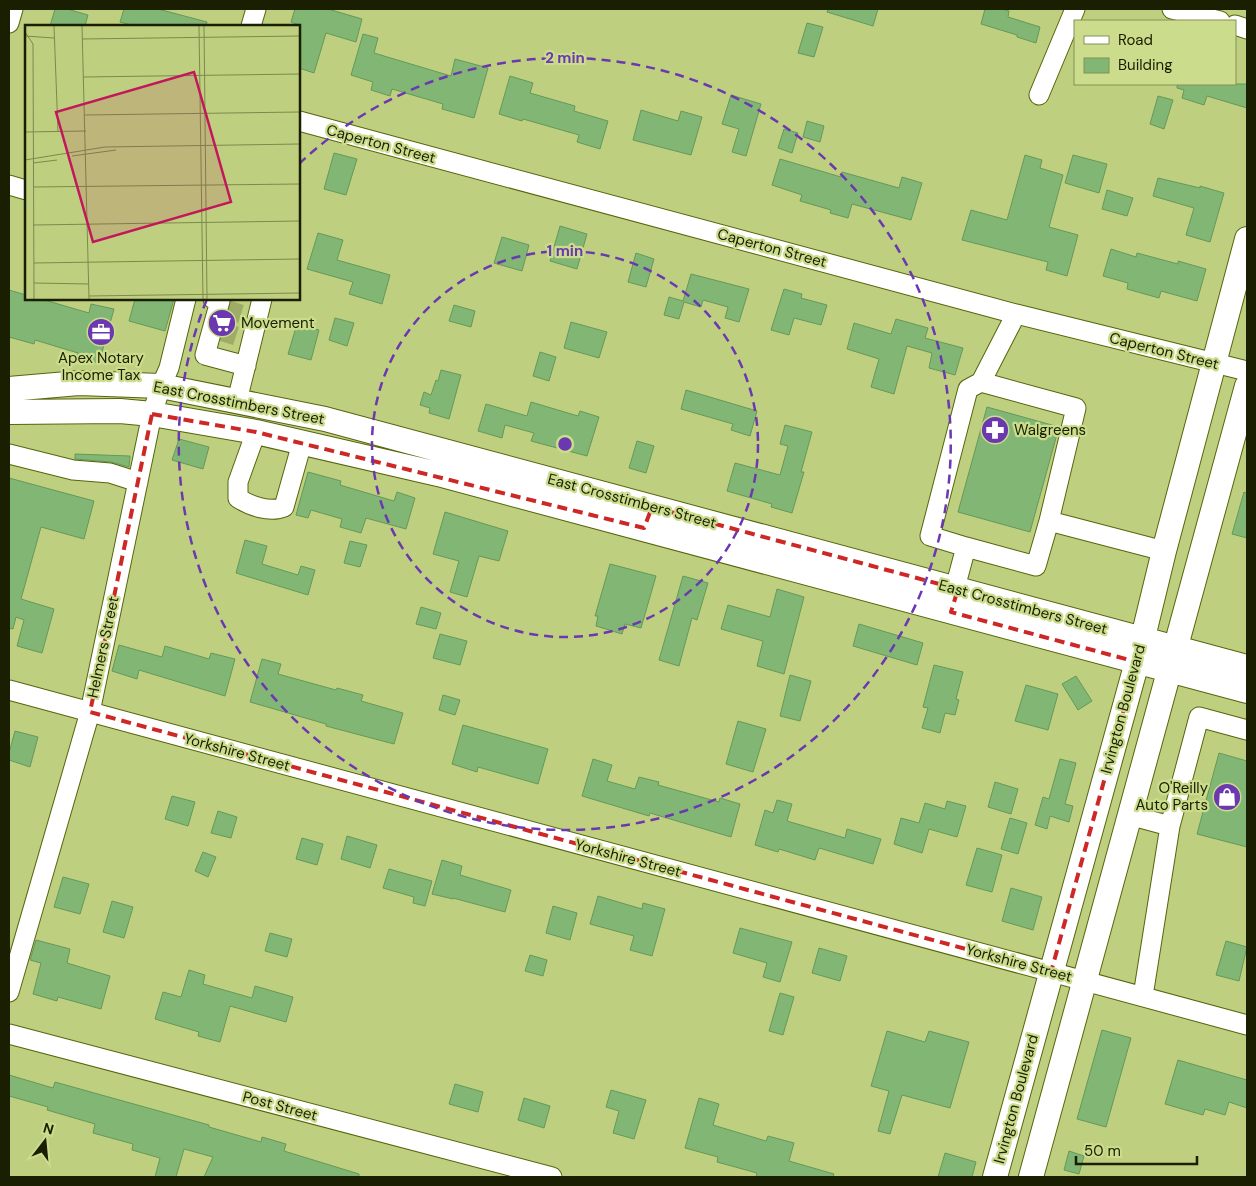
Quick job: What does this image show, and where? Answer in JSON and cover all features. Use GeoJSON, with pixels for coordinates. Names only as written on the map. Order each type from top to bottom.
{"type":"FeatureCollection","features":[{"type":"Feature","properties":{"kind":"main road","name":"Irvington Boulevard"},"geometry":{"type":"LineString","coordinates":[[995,1177],[1137,662],[1164,551],[1247,239]]}},
{"type":"Feature","properties":{"kind":"main road","name":"East Crosstimbers Street"},"geometry":{"type":"LineString","coordinates":[[9,389],[79,383],[161,386],[325,419],[443,450],[648,517],[951,612],[1247,691]]}},
{"type":"Feature","properties":{"kind":"main road"},"geometry":{"type":"LineString","coordinates":[[1031,1177],[1247,386]]}},
{"type":"Feature","properties":{"kind":"main road","name":"East Crosstimbers Street"},"geometry":{"type":"LineString","coordinates":[[9,412],[120,411],[152,414],[256,432],[438,474],[648,517],[956,589],[1247,667]]}},
{"type":"Feature","properties":{"kind":"main road"},"geometry":{"type":"LineString","coordinates":[[438,474],[443,450]]}},
{"type":"Feature","properties":{"kind":"main road"},"geometry":{"type":"LineString","coordinates":[[951,612],[956,589]]}},
{"type":"Feature","properties":{"kind":"main road"},"geometry":{"type":"LineString","coordinates":[[1097,807],[1129,815]]}},
{"type":"Feature","properties":{"kind":"main road"},"geometry":{"type":"LineString","coordinates":[[1007,1132],[1041,1141]]}},
{"type":"Feature","properties":{"kind":"street"},"geometry":{"type":"LineString","coordinates":[[9,23],[12,9]]}},
{"type":"Feature","properties":{"kind":"street"},"geometry":{"type":"LineString","coordinates":[[252,25],[256,9]]}},
{"type":"Feature","properties":{"kind":"street"},"geometry":{"type":"LineString","coordinates":[[1039,95],[1075,9]]}},
{"type":"Feature","properties":{"kind":"street"},"geometry":{"type":"LineString","coordinates":[[1172,9],[1216,20]]}},
{"type":"Feature","properties":{"kind":"street","name":"Caperton Street"},"geometry":{"type":"LineString","coordinates":[[300,121],[1016,314],[1247,371]]}},
{"type":"Feature","properties":{"kind":"street"},"geometry":{"type":"LineString","coordinates":[[9,185],[25,190]]}},
{"type":"Feature","properties":{"kind":"street","name":"Helmers Street"},"geometry":{"type":"LineString","coordinates":[[9,992],[90,712],[152,414],[169,368],[186,300]]}},
{"type":"Feature","properties":{"kind":"street"},"geometry":{"type":"LineString","coordinates":[[228,307],[257,300]]}},
{"type":"Feature","properties":{"kind":"street"},"geometry":{"type":"LineString","coordinates":[[228,307],[230,334],[246,366],[237,401]]}},
{"type":"Feature","properties":{"kind":"street"},"geometry":{"type":"LineString","coordinates":[[228,307],[230,334]]}},
{"type":"Feature","properties":{"kind":"street"},"geometry":{"type":"LineString","coordinates":[[981,382],[1076,408],[1049,521],[1036,566],[930,536],[968,389],[981,382],[1016,314]]}},
{"type":"Feature","properties":{"kind":"street"},"geometry":{"type":"LineString","coordinates":[[230,334],[205,355],[246,366]]}},
{"type":"Feature","properties":{"kind":"street"},"geometry":{"type":"LineString","coordinates":[[256,432],[238,482],[238,498],[248,504],[277,510],[284,507],[302,442]]}},
{"type":"Feature","properties":{"kind":"street"},"geometry":{"type":"LineString","coordinates":[[9,454],[72,470],[110,473],[138,482]]}},
{"type":"Feature","properties":{"kind":"street"},"geometry":{"type":"LineString","coordinates":[[1049,521],[1164,551]]}},
{"type":"Feature","properties":{"kind":"street"},"geometry":{"type":"LineString","coordinates":[[956,589],[966,547]]}},
{"type":"Feature","properties":{"kind":"street","name":"Yorkshire Street"},"geometry":{"type":"LineString","coordinates":[[9,690],[1247,1025]]}},
{"type":"Feature","properties":{"kind":"street"},"geometry":{"type":"LineString","coordinates":[[1143,996],[1170,826],[1199,717],[1247,730]]}},
{"type":"Feature","properties":{"kind":"street"},"geometry":{"type":"LineString","coordinates":[[1129,815],[1170,826]]}},
{"type":"Feature","properties":{"kind":"street","name":"Post Street"},"geometry":{"type":"LineString","coordinates":[[9,1034],[552,1177]]}},
{"type":"Feature","properties":{"kind":"highlighted area"},"geometry":{"type":"Polygon","coordinates":[[[152,414],[256,432],[644,528],[652,507],[958,589],[951,612],[1137,662],[1051,972],[90,712],[152,414]]]}},
{"type":"Feature","properties":{"kind":"building"},"geometry":{"type":"Polygon","coordinates":[[[55,9],[67,9],[88,15],[85,25],[50,25],[55,9]]]}},
{"type":"Feature","properties":{"kind":"building"},"geometry":{"type":"Polygon","coordinates":[[[124,9],[158,9],[207,22],[206,25],[131,25],[120,22],[124,9]]]}},
{"type":"Feature","properties":{"kind":"building"},"geometry":{"type":"Polygon","coordinates":[[[295,9],[328,9],[362,19],[356,42],[326,33],[314,73],[300,68],[300,25],[291,22],[295,9]]]}},
{"type":"Feature","properties":{"kind":"building"},"geometry":{"type":"Polygon","coordinates":[[[828,9],[878,9],[873,26],[827,12],[828,9]]]}},
{"type":"Feature","properties":{"kind":"building"},"geometry":{"type":"Polygon","coordinates":[[[985,9],[1009,11],[1008,17],[1040,27],[1036,43],[981,24],[985,9]]]}},
{"type":"Feature","properties":{"kind":"building"},"geometry":{"type":"Polygon","coordinates":[[[807,23],[823,27],[814,57],[798,53],[807,23]]]}},
{"type":"Feature","properties":{"kind":"building"},"geometry":{"type":"Polygon","coordinates":[[[363,34],[378,38],[374,53],[451,76],[455,59],[488,68],[474,118],[442,109],[443,104],[392,89],[390,96],[371,90],[373,82],[351,75],[363,34]]]}},
{"type":"Feature","properties":{"kind":"building"},"geometry":{"type":"Polygon","coordinates":[[[510,76],[533,83],[530,93],[575,106],[574,111],[608,121],[600,149],[577,142],[579,135],[499,114],[510,76]]]}},
{"type":"Feature","properties":{"kind":"building"},"geometry":{"type":"Polygon","coordinates":[[[1247,84],[1247,108],[1207,96],[1204,105],[1182,98],[1184,90],[1177,88],[1177,85],[1247,84]]]}},
{"type":"Feature","properties":{"kind":"building"},"geometry":{"type":"Polygon","coordinates":[[[731,95],[761,104],[746,156],[732,152],[739,129],[722,124],[731,95]]]}},
{"type":"Feature","properties":{"kind":"building"},"geometry":{"type":"Polygon","coordinates":[[[1158,96],[1173,100],[1164,129],[1150,124],[1158,96]]]}},
{"type":"Feature","properties":{"kind":"building"},"geometry":{"type":"Polygon","coordinates":[[[641,110],[678,121],[681,111],[702,117],[691,155],[633,140],[641,110]]]}},
{"type":"Feature","properties":{"kind":"building"},"geometry":{"type":"Polygon","coordinates":[[[807,121],[824,126],[820,142],[803,137],[807,121]]]}},
{"type":"Feature","properties":{"kind":"building"},"geometry":{"type":"Polygon","coordinates":[[[784,129],[798,133],[792,153],[778,148],[784,129]]]}},
{"type":"Feature","properties":{"kind":"building"},"geometry":{"type":"Polygon","coordinates":[[[334,153],[357,159],[346,195],[324,189],[334,153]]]}},
{"type":"Feature","properties":{"kind":"building"},"geometry":{"type":"Polygon","coordinates":[[[1025,155],[1042,160],[1040,168],[1063,175],[1049,227],[1078,235],[1067,276],[1046,270],[1048,262],[962,240],[971,210],[1007,220],[1025,155]]]}},
{"type":"Feature","properties":{"kind":"building"},"geometry":{"type":"Polygon","coordinates":[[[1073,155],[1107,164],[1099,193],[1065,183],[1073,155]]]}},
{"type":"Feature","properties":{"kind":"building"},"geometry":{"type":"Polygon","coordinates":[[[780,159],[841,177],[842,172],[899,188],[902,177],[922,183],[911,220],[852,204],[848,218],[830,213],[831,210],[800,201],[802,195],[772,185],[780,159]]]}},
{"type":"Feature","properties":{"kind":"building"},"geometry":{"type":"Polygon","coordinates":[[[1158,178],[1200,188],[1200,186],[1224,193],[1210,242],[1186,235],[1194,208],[1153,196],[1158,178]]]}},
{"type":"Feature","properties":{"kind":"building"},"geometry":{"type":"Polygon","coordinates":[[[1107,190],[1133,198],[1127,216],[1102,209],[1107,190]]]}},
{"type":"Feature","properties":{"kind":"building"},"geometry":{"type":"Polygon","coordinates":[[[560,226],[587,234],[577,269],[550,261],[560,226]]]}},
{"type":"Feature","properties":{"kind":"building"},"geometry":{"type":"Polygon","coordinates":[[[318,233],[343,240],[337,260],[390,275],[382,304],[349,294],[353,282],[307,269],[318,233]]]}},
{"type":"Feature","properties":{"kind":"building"},"geometry":{"type":"Polygon","coordinates":[[[502,237],[529,245],[522,271],[494,263],[502,237]]]}},
{"type":"Feature","properties":{"kind":"building"},"geometry":{"type":"Polygon","coordinates":[[[1111,249],[1136,257],[1137,253],[1206,269],[1197,301],[1161,291],[1159,298],[1127,289],[1128,283],[1103,276],[1111,249]]]}},
{"type":"Feature","properties":{"kind":"building"},"geometry":{"type":"Polygon","coordinates":[[[636,253],[654,259],[646,287],[628,282],[636,253]]]}},
{"type":"Feature","properties":{"kind":"building"},"geometry":{"type":"Polygon","coordinates":[[[691,274],[749,289],[739,322],[725,318],[728,307],[703,300],[701,307],[684,302],[679,319],[664,315],[669,297],[683,301],[691,274]]]}},
{"type":"Feature","properties":{"kind":"building"},"geometry":{"type":"Polygon","coordinates":[[[784,289],[802,294],[801,298],[827,305],[821,325],[794,318],[789,335],[771,330],[784,289]]]}},
{"type":"Feature","properties":{"kind":"building"},"geometry":{"type":"Polygon","coordinates":[[[9,290],[25,295],[25,300],[44,300],[89,313],[91,304],[114,309],[99,363],[77,357],[78,353],[35,340],[34,344],[9,337],[9,290]]]}},
{"type":"Feature","properties":{"kind":"building"},"geometry":{"type":"Polygon","coordinates":[[[135,300],[174,300],[165,331],[129,321],[135,300]]]}},
{"type":"Feature","properties":{"kind":"building"},"geometry":{"type":"Polygon","coordinates":[[[454,305],[475,311],[471,327],[449,321],[454,305]]]}},
{"type":"Feature","properties":{"kind":"building"},"geometry":{"type":"Polygon","coordinates":[[[335,318],[354,323],[347,346],[329,340],[335,318]]]}},
{"type":"Feature","properties":{"kind":"building"},"geometry":{"type":"Polygon","coordinates":[[[896,319],[928,328],[925,338],[963,348],[955,375],[929,368],[932,353],[907,346],[894,394],[871,387],[879,359],[847,349],[854,323],[891,334],[896,319]]]}},
{"type":"Feature","properties":{"kind":"building"},"geometry":{"type":"Polygon","coordinates":[[[571,322],[607,332],[599,358],[564,348],[571,322]]]}},
{"type":"Feature","properties":{"kind":"building"},"geometry":{"type":"Polygon","coordinates":[[[297,324],[319,330],[311,360],[288,354],[297,324]]]}},
{"type":"Feature","properties":{"kind":"building"},"geometry":{"type":"Polygon","coordinates":[[[540,352],[556,357],[549,381],[533,376],[540,352]]]}},
{"type":"Feature","properties":{"kind":"building"},"geometry":{"type":"Polygon","coordinates":[[[441,370],[461,375],[449,419],[429,413],[430,408],[420,405],[424,392],[431,395],[441,370]]]}},
{"type":"Feature","properties":{"kind":"building"},"geometry":{"type":"Polygon","coordinates":[[[686,390],[757,411],[750,436],[731,430],[733,424],[681,409],[686,390]]]}},
{"type":"Feature","properties":{"kind":"building"},"geometry":{"type":"Polygon","coordinates":[[[531,402],[578,416],[580,411],[599,417],[587,456],[531,441],[534,433],[505,425],[502,438],[478,431],[486,404],[527,416],[531,402]]]}},
{"type":"Feature","properties":{"kind":"building","name":"Walgreens"},"geometry":{"type":"Polygon","coordinates":[[[987,407],[1059,427],[1030,532],[958,512],[987,407]]]}},
{"type":"Feature","properties":{"kind":"building"},"geometry":{"type":"Polygon","coordinates":[[[785,425],[812,432],[801,472],[804,472],[792,513],[771,507],[772,504],[727,491],[735,463],[780,475],[788,446],[780,444],[785,425]]]}},
{"type":"Feature","properties":{"kind":"building"},"geometry":{"type":"Polygon","coordinates":[[[179,439],[209,447],[203,469],[172,460],[179,439]]]}},
{"type":"Feature","properties":{"kind":"building"},"geometry":{"type":"Polygon","coordinates":[[[637,441],[654,446],[646,473],[629,468],[637,441]]]}},
{"type":"Feature","properties":{"kind":"building"},"geometry":{"type":"Polygon","coordinates":[[[75,454],[130,456],[129,467],[111,462],[75,459],[75,454]]]}},
{"type":"Feature","properties":{"kind":"building"},"geometry":{"type":"Polygon","coordinates":[[[308,472],[341,481],[340,485],[394,501],[397,492],[415,498],[406,529],[366,518],[361,533],[340,527],[342,519],[311,510],[308,518],[296,515],[308,472]]]}},
{"type":"Feature","properties":{"kind":"building"},"geometry":{"type":"Polygon","coordinates":[[[9,478],[94,501],[84,539],[41,527],[21,599],[54,609],[42,653],[17,646],[24,620],[16,617],[13,629],[9,628],[9,478]]]}},
{"type":"Feature","properties":{"kind":"building"},"geometry":{"type":"Polygon","coordinates":[[[1244,492],[1247,493],[1247,538],[1232,534],[1244,492]]]}},
{"type":"Feature","properties":{"kind":"building"},"geometry":{"type":"Polygon","coordinates":[[[445,512],[508,531],[499,561],[479,556],[467,597],[450,592],[459,561],[433,554],[445,512]]]}},
{"type":"Feature","properties":{"kind":"building"},"geometry":{"type":"Polygon","coordinates":[[[245,540],[267,546],[262,564],[298,575],[301,566],[315,570],[308,595],[236,573],[245,540]]]}},
{"type":"Feature","properties":{"kind":"building"},"geometry":{"type":"Polygon","coordinates":[[[350,541],[367,545],[360,567],[344,563],[350,541]]]}},
{"type":"Feature","properties":{"kind":"building"},"geometry":{"type":"Polygon","coordinates":[[[610,564],[656,576],[641,628],[625,624],[622,634],[596,626],[598,616],[595,616],[610,564]]]}},
{"type":"Feature","properties":{"kind":"building"},"geometry":{"type":"Polygon","coordinates":[[[683,576],[708,583],[697,620],[692,618],[679,666],[659,660],[683,576]]]}},
{"type":"Feature","properties":{"kind":"building"},"geometry":{"type":"Polygon","coordinates":[[[777,589],[804,597],[784,674],[757,666],[763,641],[721,629],[728,605],[770,617],[777,589]]]}},
{"type":"Feature","properties":{"kind":"building"},"geometry":{"type":"Polygon","coordinates":[[[421,607],[441,613],[436,629],[416,624],[421,607]]]}},
{"type":"Feature","properties":{"kind":"building"},"geometry":{"type":"Polygon","coordinates":[[[859,624],[923,643],[917,665],[853,646],[859,624]]]}},
{"type":"Feature","properties":{"kind":"building"},"geometry":{"type":"Polygon","coordinates":[[[440,634],[467,641],[460,665],[433,658],[440,634]]]}},
{"type":"Feature","properties":{"kind":"building"},"geometry":{"type":"Polygon","coordinates":[[[119,645],[162,657],[165,646],[209,659],[211,653],[235,659],[225,696],[139,670],[137,679],[112,671],[119,645]]]}},
{"type":"Feature","properties":{"kind":"building"},"geometry":{"type":"Polygon","coordinates":[[[262,659],[281,664],[278,674],[336,690],[337,688],[363,695],[361,701],[403,713],[394,744],[326,726],[326,724],[250,702],[262,659]]]}},
{"type":"Feature","properties":{"kind":"building"},"geometry":{"type":"Polygon","coordinates":[[[934,665],[963,672],[956,699],[959,700],[955,715],[945,713],[940,733],[922,728],[928,708],[923,707],[934,665]]]}},
{"type":"Feature","properties":{"kind":"building"},"geometry":{"type":"Polygon","coordinates":[[[790,675],[811,681],[800,721],[780,716],[790,675]]]}},
{"type":"Feature","properties":{"kind":"building"},"geometry":{"type":"Polygon","coordinates":[[[1076,676],[1092,701],[1078,710],[1062,684],[1076,676]]]}},
{"type":"Feature","properties":{"kind":"building"},"geometry":{"type":"Polygon","coordinates":[[[1026,685],[1058,694],[1048,730],[1015,721],[1026,685]]]}},
{"type":"Feature","properties":{"kind":"building"},"geometry":{"type":"Polygon","coordinates":[[[443,695],[460,700],[455,715],[439,710],[443,695]]]}},
{"type":"Feature","properties":{"kind":"building"},"geometry":{"type":"Polygon","coordinates":[[[738,721],[766,729],[753,772],[726,764],[738,721]]]}},
{"type":"Feature","properties":{"kind":"building"},"geometry":{"type":"Polygon","coordinates":[[[463,725],[548,749],[538,784],[478,767],[477,772],[452,764],[463,725]]]}},
{"type":"Feature","properties":{"kind":"building"},"geometry":{"type":"Polygon","coordinates":[[[15,731],[38,737],[30,767],[9,760],[15,731]]]}},
{"type":"Feature","properties":{"kind":"building","name":"O'Reilly Auto Parts"},"geometry":{"type":"Polygon","coordinates":[[[1219,753],[1247,761],[1247,847],[1197,834],[1219,753]]]}},
{"type":"Feature","properties":{"kind":"building"},"geometry":{"type":"Polygon","coordinates":[[[593,759],[612,765],[607,781],[635,789],[639,777],[659,782],[658,785],[719,802],[720,798],[740,804],[731,837],[650,813],[649,816],[582,796],[593,759]]]}},
{"type":"Feature","properties":{"kind":"building"},"geometry":{"type":"Polygon","coordinates":[[[1060,759],[1076,763],[1065,804],[1073,806],[1069,822],[1050,816],[1047,829],[1035,825],[1043,797],[1049,799],[1060,759]]]}},
{"type":"Feature","properties":{"kind":"building"},"geometry":{"type":"Polygon","coordinates":[[[995,782],[1018,789],[1011,814],[988,807],[995,782]]]}},
{"type":"Feature","properties":{"kind":"building"},"geometry":{"type":"Polygon","coordinates":[[[172,796],[195,802],[188,826],[165,819],[172,796]]]}},
{"type":"Feature","properties":{"kind":"building"},"geometry":{"type":"Polygon","coordinates":[[[777,800],[792,804],[787,821],[845,838],[847,829],[881,839],[873,864],[819,848],[815,860],[779,849],[778,852],[755,845],[765,810],[773,813],[777,800]]]}},
{"type":"Feature","properties":{"kind":"building"},"geometry":{"type":"Polygon","coordinates":[[[947,801],[966,806],[957,837],[929,829],[922,853],[894,844],[901,818],[919,823],[925,803],[945,809],[947,801]]]}},
{"type":"Feature","properties":{"kind":"building"},"geometry":{"type":"Polygon","coordinates":[[[218,811],[237,817],[231,838],[211,833],[218,811]]]}},
{"type":"Feature","properties":{"kind":"building"},"geometry":{"type":"Polygon","coordinates":[[[1010,818],[1027,823],[1018,854],[1001,849],[1010,818]]]}},
{"type":"Feature","properties":{"kind":"building"},"geometry":{"type":"Polygon","coordinates":[[[347,836],[377,845],[370,868],[341,859],[347,836]]]}},
{"type":"Feature","properties":{"kind":"building"},"geometry":{"type":"Polygon","coordinates":[[[302,838],[323,844],[317,865],[296,859],[302,838]]]}},
{"type":"Feature","properties":{"kind":"building"},"geometry":{"type":"Polygon","coordinates":[[[977,848],[1002,855],[992,892],[966,885],[977,848]]]}},
{"type":"Feature","properties":{"kind":"building"},"geometry":{"type":"Polygon","coordinates":[[[203,852],[216,857],[208,877],[195,871],[203,852]]]}},
{"type":"Feature","properties":{"kind":"building"},"geometry":{"type":"Polygon","coordinates":[[[442,860],[462,866],[460,875],[511,890],[505,912],[432,894],[442,860]]]}},
{"type":"Feature","properties":{"kind":"building"},"geometry":{"type":"Polygon","coordinates":[[[389,869],[432,881],[425,906],[413,903],[414,897],[383,888],[389,869]]]}},
{"type":"Feature","properties":{"kind":"building"},"geometry":{"type":"Polygon","coordinates":[[[63,877],[89,884],[80,914],[54,907],[63,877]]]}},
{"type":"Feature","properties":{"kind":"building"},"geometry":{"type":"Polygon","coordinates":[[[1011,888],[1042,897],[1033,930],[1002,921],[1011,888]]]}},
{"type":"Feature","properties":{"kind":"building"},"geometry":{"type":"Polygon","coordinates":[[[598,896],[642,909],[643,903],[665,909],[652,956],[630,950],[634,936],[590,924],[598,896]]]}},
{"type":"Feature","properties":{"kind":"building"},"geometry":{"type":"Polygon","coordinates":[[[112,901],[133,907],[124,938],[103,932],[112,901]]]}},
{"type":"Feature","properties":{"kind":"building"},"geometry":{"type":"Polygon","coordinates":[[[553,906],[577,913],[570,940],[546,933],[553,906]]]}},
{"type":"Feature","properties":{"kind":"building"},"geometry":{"type":"Polygon","coordinates":[[[740,928],[792,942],[780,982],[763,977],[767,963],[733,953],[740,928]]]}},
{"type":"Feature","properties":{"kind":"building"},"geometry":{"type":"Polygon","coordinates":[[[270,933],[292,939],[287,957],[265,951],[270,933]]]}},
{"type":"Feature","properties":{"kind":"building"},"geometry":{"type":"Polygon","coordinates":[[[36,940],[70,949],[67,963],[110,976],[101,1009],[58,997],[57,1001],[33,994],[41,963],[30,960],[36,940]]]}},
{"type":"Feature","properties":{"kind":"building"},"geometry":{"type":"Polygon","coordinates":[[[1226,941],[1247,947],[1239,981],[1216,975],[1226,941]]]}},
{"type":"Feature","properties":{"kind":"building"},"geometry":{"type":"Polygon","coordinates":[[[819,948],[847,956],[840,981],[812,973],[819,948]]]}},
{"type":"Feature","properties":{"kind":"building"},"geometry":{"type":"Polygon","coordinates":[[[530,955],[547,960],[543,976],[525,971],[530,955]]]}},
{"type":"Feature","properties":{"kind":"building"},"geometry":{"type":"Polygon","coordinates":[[[189,970],[205,975],[203,984],[252,998],[255,986],[293,997],[286,1022],[230,1006],[220,1042],[198,1036],[199,1032],[155,1019],[163,992],[181,997],[189,970]]]}},
{"type":"Feature","properties":{"kind":"building"},"geometry":{"type":"Polygon","coordinates":[[[780,993],[794,997],[783,1035],[769,1031],[780,993]]]}},
{"type":"Feature","properties":{"kind":"building"},"geometry":{"type":"Polygon","coordinates":[[[1102,1030],[1131,1038],[1106,1127],[1077,1119],[1102,1030]]]}},
{"type":"Feature","properties":{"kind":"building"},"geometry":{"type":"Polygon","coordinates":[[[887,1031],[925,1042],[929,1031],[969,1042],[950,1108],[902,1095],[890,1134],[878,1131],[889,1091],[871,1086],[887,1031]]]}},
{"type":"Feature","properties":{"kind":"building"},"geometry":{"type":"Polygon","coordinates":[[[1178,1060],[1247,1080],[1247,1108],[1229,1102],[1225,1115],[1205,1109],[1203,1115],[1165,1104],[1178,1060]]]}},
{"type":"Feature","properties":{"kind":"building"},"geometry":{"type":"Polygon","coordinates":[[[9,1075],[53,1088],[55,1082],[209,1125],[209,1127],[261,1142],[262,1137],[286,1144],[284,1151],[359,1174],[359,1177],[204,1177],[213,1157],[184,1149],[176,1177],[155,1177],[160,1158],[132,1150],[133,1144],[93,1133],[95,1124],[47,1110],[48,1107],[9,1096],[9,1075]]]}},
{"type":"Feature","properties":{"kind":"building"},"geometry":{"type":"Polygon","coordinates":[[[455,1084],[483,1092],[478,1112],[449,1104],[455,1084]]]}},
{"type":"Feature","properties":{"kind":"building"},"geometry":{"type":"Polygon","coordinates":[[[611,1090],[646,1100],[634,1139],[613,1133],[619,1111],[606,1107],[611,1090]]]}},
{"type":"Feature","properties":{"kind":"building"},"geometry":{"type":"Polygon","coordinates":[[[524,1098],[550,1106],[544,1128],[518,1120],[524,1098]]]}},
{"type":"Feature","properties":{"kind":"building"},"geometry":{"type":"Polygon","coordinates":[[[699,1098],[719,1104],[713,1125],[766,1141],[768,1136],[794,1143],[789,1161],[834,1174],[833,1177],[756,1177],[757,1173],[717,1162],[718,1157],[685,1148],[699,1098]]]}},
{"type":"Feature","properties":{"kind":"building"},"geometry":{"type":"Polygon","coordinates":[[[1069,1151],[1084,1156],[1079,1174],[1064,1170],[1069,1151]]]}},
{"type":"Feature","properties":{"kind":"building"},"geometry":{"type":"Polygon","coordinates":[[[945,1153],[976,1162],[972,1177],[938,1177],[945,1153]]]}},
{"type":"Feature","properties":{"kind":"tunnel"},"geometry":{"type":"LineString","coordinates":[[225,309],[241,314]]}},
{"type":"Feature","properties":{"kind":"tunnel"},"geometry":{"type":"LineString","coordinates":[[220,331],[236,336]]}},
{"type":"Feature","properties":{"kind":"place","name":"Movement"},"geometry":{"type":"Point","coordinates":[222,323]}},
{"type":"Feature","properties":{"kind":"place","name":"Apex Notary Income Tax"},"geometry":{"type":"Point","coordinates":[101,332]}},
{"type":"Feature","properties":{"kind":"place","name":"Walgreens"},"geometry":{"type":"Point","coordinates":[995,430]}},
{"type":"Feature","properties":{"kind":"place","name":"O'Reilly Auto Parts"},"geometry":{"type":"Point","coordinates":[1227,797]}}]}
